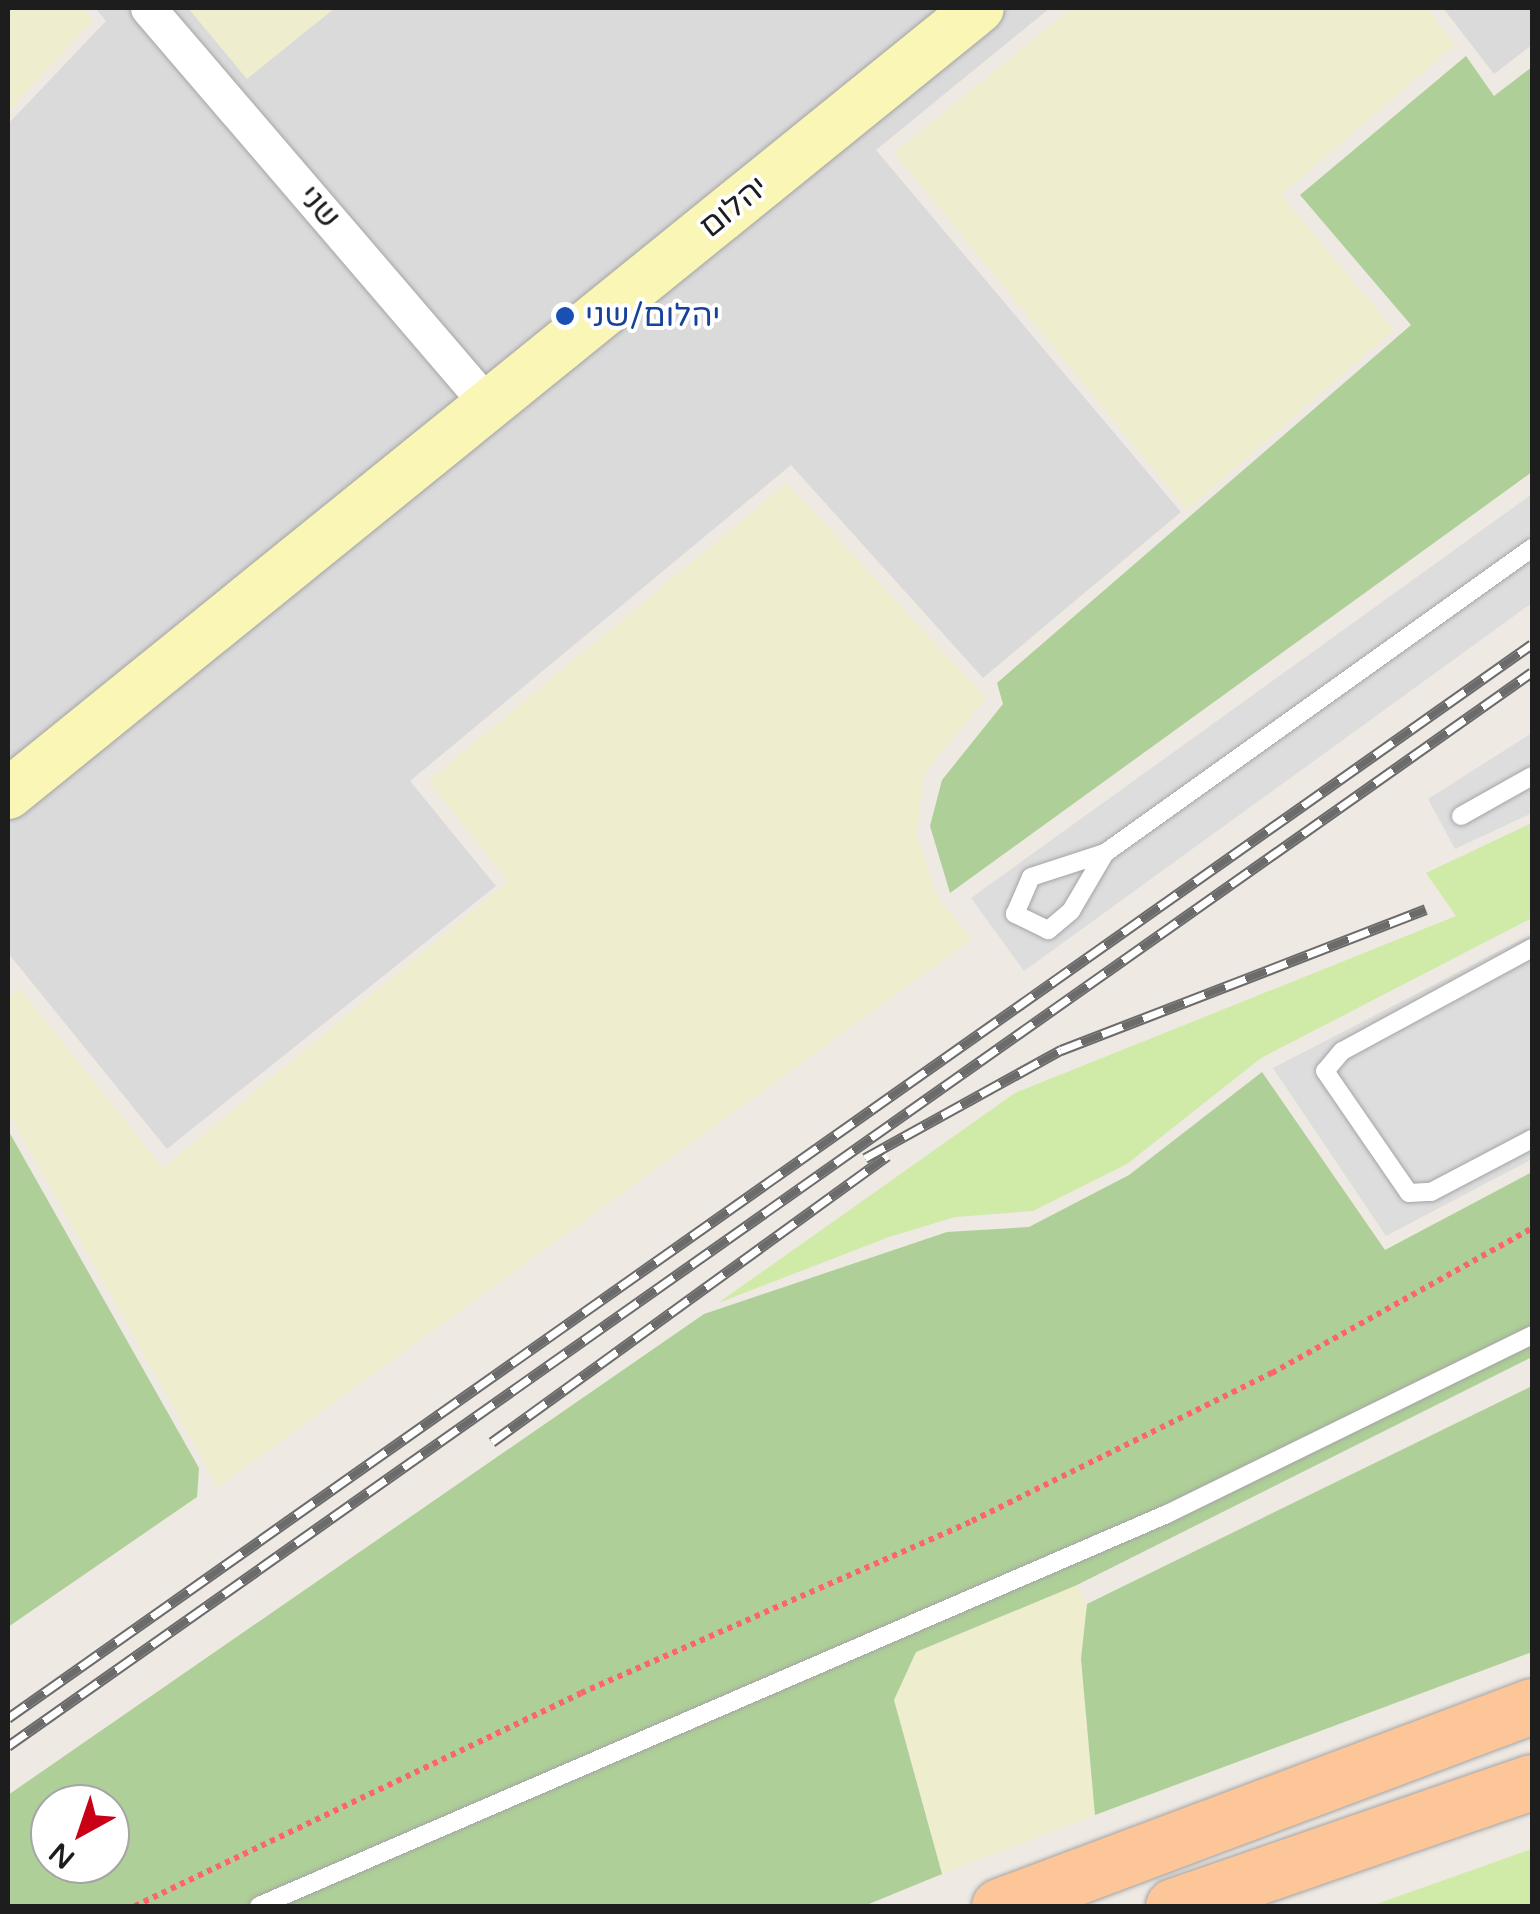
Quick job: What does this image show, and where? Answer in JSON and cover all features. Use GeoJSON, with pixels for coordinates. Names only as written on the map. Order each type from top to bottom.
{"type":"FeatureCollection","features":[{"type":"Feature","properties":{"kind":"main road","name":"יהלום"},"geometry":{"type":"LineString","coordinates":[[8,794],[979,8]]}},
{"type":"Feature","properties":{"kind":"main road"},"geometry":{"type":"LineString","coordinates":[[999,1906],[1532,1706]]}},
{"type":"Feature","properties":{"kind":"main road"},"geometry":{"type":"LineString","coordinates":[[1172,1906],[1532,1782]]}},
{"type":"Feature","properties":{"kind":"street","name":"שני"},"geometry":{"type":"LineString","coordinates":[[148,8],[490,407]]}},
{"type":"Feature","properties":{"kind":"lane"},"geometry":{"type":"LineString","coordinates":[[1105,852],[1071,912],[1048,930],[1015,914],[1031,877],[1105,852],[1532,548]]}},
{"type":"Feature","properties":{"kind":"lane"},"geometry":{"type":"LineString","coordinates":[[1461,816],[1532,776]]}},
{"type":"Feature","properties":{"kind":"lane"},"geometry":{"type":"LineString","coordinates":[[1532,948],[1342,1051],[1324,1071],[1410,1194],[1432,1192],[1532,1139]]}},
{"type":"Feature","properties":{"kind":"lane"},"geometry":{"type":"LineString","coordinates":[[259,1906],[1167,1514],[1532,1336]]}},
{"type":"Feature","properties":{"kind":"path"},"geometry":{"type":"LineString","coordinates":[[135,1906],[581,1693],[972,1521],[1272,1373],[1532,1228]]}},
{"type":"Feature","properties":{"kind":"shaded area"},"geometry":{"type":"Polygon","coordinates":[[[95,8],[1050,8],[876,150],[1181,512],[983,678],[791,465],[410,781],[496,886],[167,1149],[8,953],[8,124],[106,21],[95,8]]]}},
{"type":"Feature","properties":{"kind":"shaded area"},"geometry":{"type":"Polygon","coordinates":[[[1443,8],[1532,8],[1532,45],[1494,74],[1443,8]]]}},
{"type":"Feature","properties":{"kind":"shaded area"},"geometry":{"type":"Polygon","coordinates":[[[1532,494],[1532,603],[1024,971],[971,898],[1532,494]]]}},
{"type":"Feature","properties":{"kind":"shaded area"},"geometry":{"type":"Polygon","coordinates":[[[1532,733],[1532,813],[1455,849],[1428,799],[1532,733]]]}},
{"type":"Feature","properties":{"kind":"shaded area"},"geometry":{"type":"Polygon","coordinates":[[[1532,934],[1532,1159],[1386,1236],[1273,1068],[1532,934]]]}},
{"type":"Feature","properties":{"kind":"green space"},"geometry":{"type":"Polygon","coordinates":[[[8,8],[82,8],[93,20],[8,112],[8,8]]]}},
{"type":"Feature","properties":{"kind":"green space"},"geometry":{"type":"Polygon","coordinates":[[[188,8],[335,8],[247,79],[188,8]]]}},
{"type":"Feature","properties":{"kind":"green space"},"geometry":{"type":"Polygon","coordinates":[[[1072,8],[1427,8],[1455,45],[1281,195],[1394,330],[1187,510],[894,153],[1072,8]]]}},
{"type":"Feature","properties":{"kind":"green space"},"geometry":{"type":"Polygon","coordinates":[[[1466,56],[1494,96],[1532,67],[1532,472],[950,893],[930,826],[942,780],[1003,704],[997,683],[1411,325],[1300,195],[1466,56]]]}},
{"type":"Feature","properties":{"kind":"green space"},"geometry":{"type":"Polygon","coordinates":[[[787,483],[986,698],[924,774],[917,836],[938,898],[972,939],[218,1487],[8,1112],[8,997],[20,989],[163,1168],[508,881],[428,781],[787,483]]]}},
{"type":"Feature","properties":{"kind":"green space"},"geometry":{"type":"Polygon","coordinates":[[[1532,823],[1532,918],[1261,1058],[1127,1164],[1033,1211],[955,1217],[889,1237],[718,1303],[1015,1093],[1456,916],[1426,873],[1532,823]]]}},
{"type":"Feature","properties":{"kind":"green space"},"geometry":{"type":"Polygon","coordinates":[[[1262,1072],[1385,1250],[1532,1172],[1532,1357],[1077,1585],[916,1652],[894,1700],[942,1874],[864,1906],[8,1906],[8,1795],[704,1314],[947,1232],[1029,1227],[1129,1175],[1262,1072]]]}},
{"type":"Feature","properties":{"kind":"green space"},"geometry":{"type":"Polygon","coordinates":[[[8,1130],[199,1468],[197,1497],[8,1627],[8,1130]]]}},
{"type":"Feature","properties":{"kind":"green space"},"geometry":{"type":"Polygon","coordinates":[[[1532,1386],[1532,1652],[1095,1815],[1081,1659],[1087,1604],[1532,1386]]]}},
{"type":"Feature","properties":{"kind":"green space"},"geometry":{"type":"Polygon","coordinates":[[[1077,1585],[1087,1604],[1081,1659],[1095,1815],[942,1874],[894,1700],[916,1652],[1077,1585]]]}},
{"type":"Feature","properties":{"kind":"green space"},"geometry":{"type":"Polygon","coordinates":[[[1532,1849],[1532,1906],[1371,1906],[1532,1849]]]}},
{"type":"Feature","properties":{"kind":"railway"},"geometry":{"type":"LineString","coordinates":[[8,1718],[1532,644]]}},
{"type":"Feature","properties":{"kind":"railway"},"geometry":{"type":"LineString","coordinates":[[8,1746],[1532,672]]}},
{"type":"Feature","properties":{"kind":"railway"},"geometry":{"type":"LineString","coordinates":[[865,1158],[1061,1050],[1426,909]]}},
{"type":"Feature","properties":{"kind":"railway"},"geometry":{"type":"LineString","coordinates":[[492,1442],[887,1156]]}},
{"type":"Feature","properties":{"kind":"place","name":"יהלום/שני"},"geometry":{"type":"Point","coordinates":[565,316]}}]}
